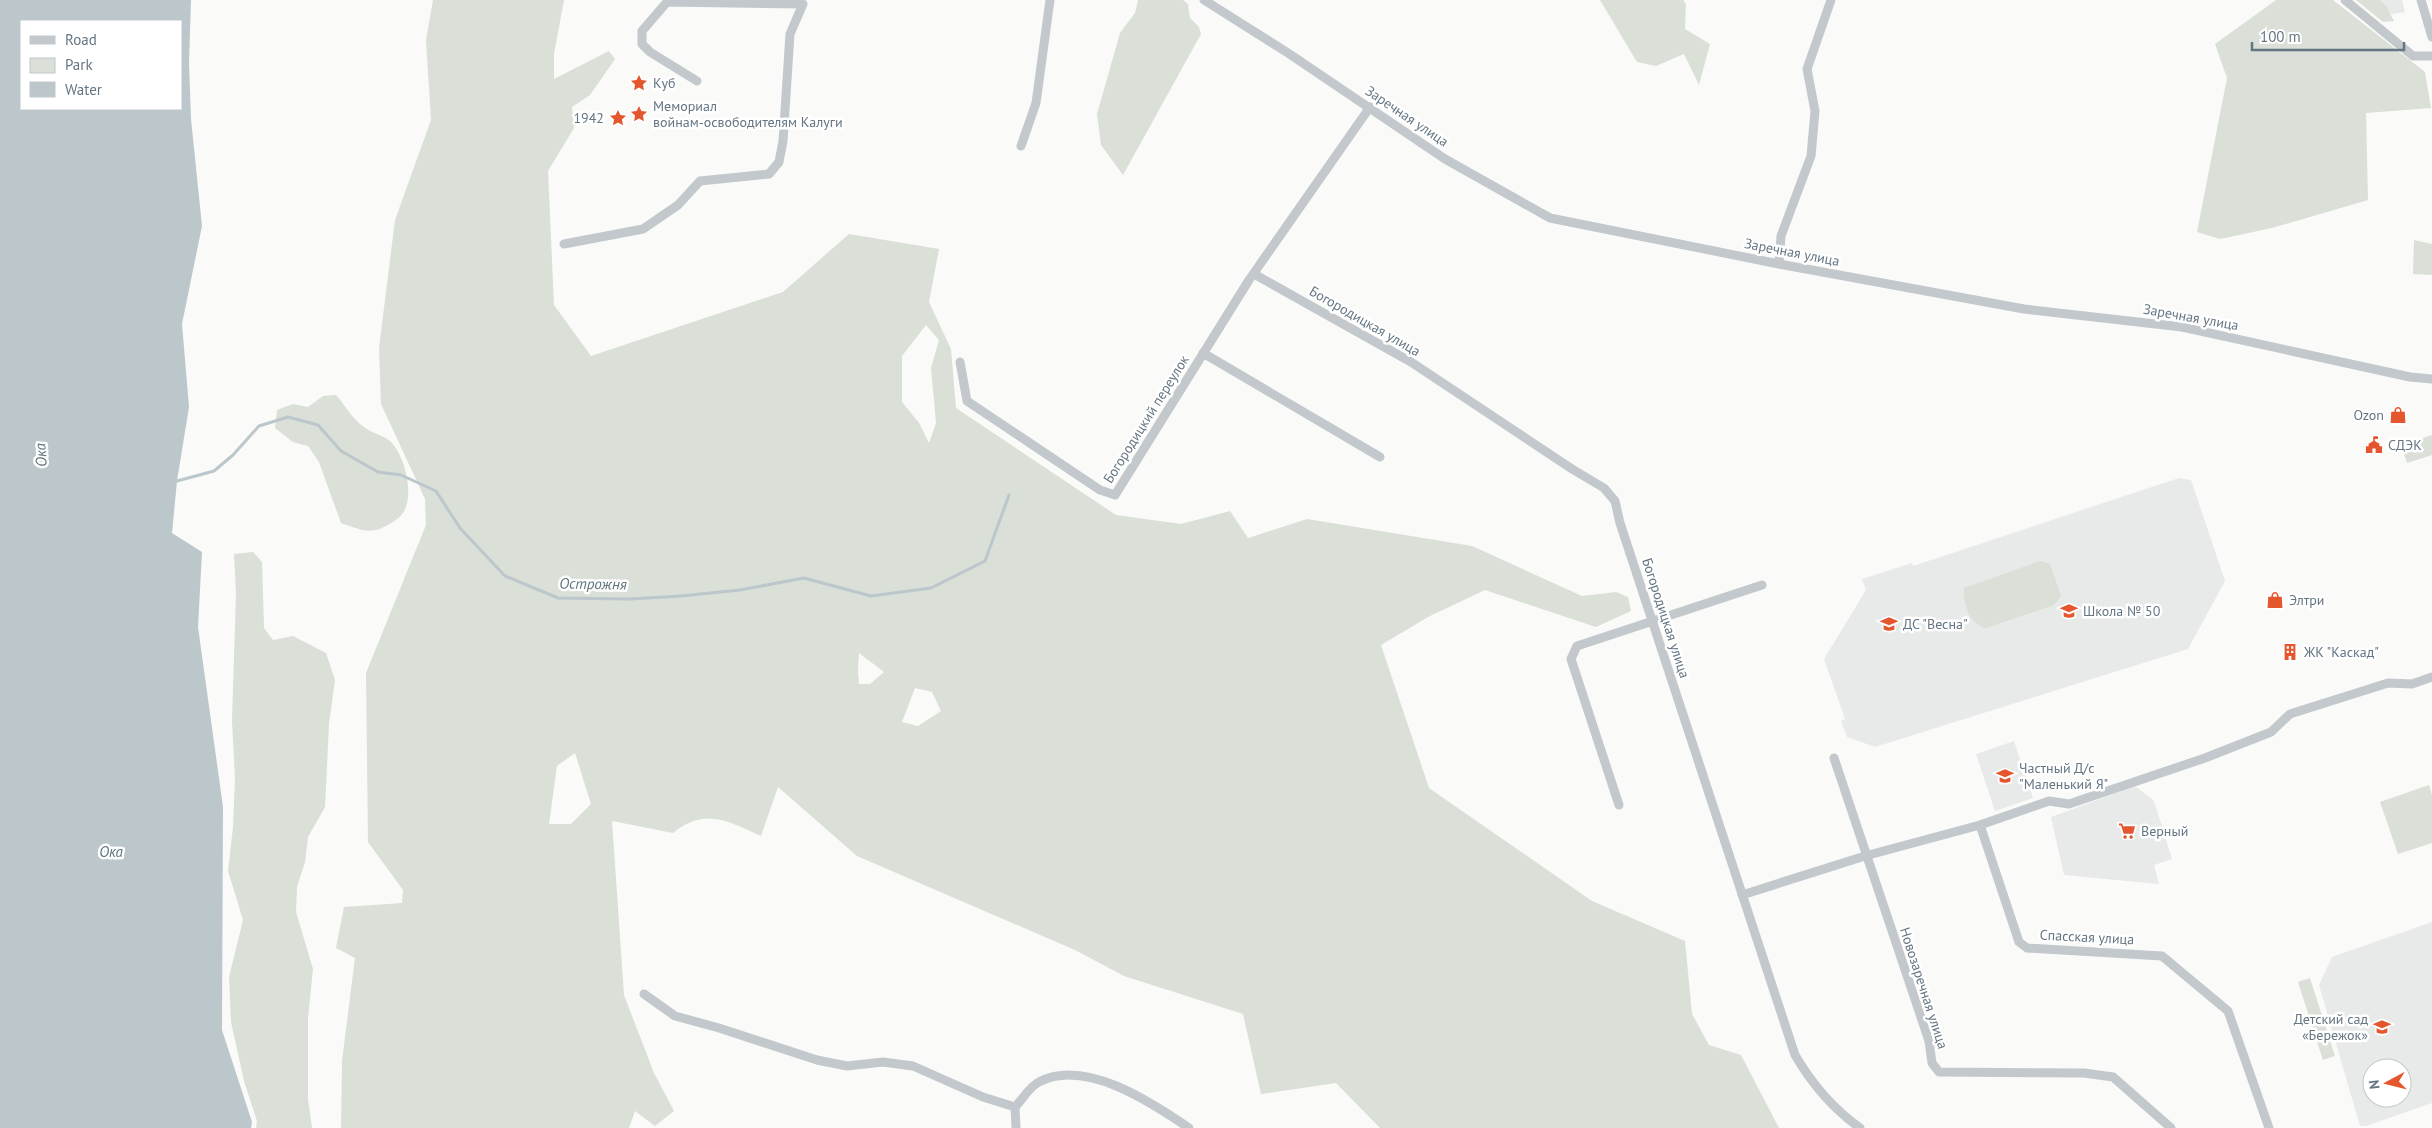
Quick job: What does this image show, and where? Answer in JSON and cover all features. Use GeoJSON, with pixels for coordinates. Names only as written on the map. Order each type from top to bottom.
{"type":"FeatureCollection","features":[{"type":"Feature","properties":{"kind":"street"},"geometry":{"type":"LineString","coordinates":[[697,81],[650,52],[642,44],[642,31],[667,1],[803,4],[812,0]]}},
{"type":"Feature","properties":{"kind":"street"},"geometry":{"type":"LineString","coordinates":[[1021,146],[1036,103],[1050,0]]}},
{"type":"Feature","properties":{"kind":"street","name":"Заречная улица"},"geometry":{"type":"LineString","coordinates":[[1204,0],[1370,107],[1445,159],[1550,218],[1779,264],[2024,309],[2182,327],[2410,377],[2432,379]]}},
{"type":"Feature","properties":{"kind":"street"},"geometry":{"type":"LineString","coordinates":[[1779,264],[1781,236],[1811,156],[1815,111],[1807,69],[1831,0]]}},
{"type":"Feature","properties":{"kind":"street"},"geometry":{"type":"LineString","coordinates":[[2345,0],[2414,56],[2432,56]]}},
{"type":"Feature","properties":{"kind":"street"},"geometry":{"type":"LineString","coordinates":[[2421,0],[2432,37]]}},
{"type":"Feature","properties":{"kind":"street"},"geometry":{"type":"LineString","coordinates":[[564,244],[642,230],[678,205],[700,181],[770,174],[779,162],[783,141],[790,34],[803,4]]}},
{"type":"Feature","properties":{"kind":"street","name":"Богородицкий переулок"},"geometry":{"type":"LineString","coordinates":[[960,362],[967,401],[1100,490],[1115,495],[1254,274],[1370,107]]}},
{"type":"Feature","properties":{"kind":"street","name":"Богородицкая улица"},"geometry":{"type":"LineString","coordinates":[[1254,274],[1411,362],[1572,469],[1604,488],[1616,501],[1620,523],[1795,1055],[1810,1081],[1847,1118],[1860,1128]]}},
{"type":"Feature","properties":{"kind":"street","name":"Богородицкий переулок"},"geometry":{"type":"LineString","coordinates":[[1203,353],[1380,458]]}},
{"type":"Feature","properties":{"kind":"street"},"geometry":{"type":"LineString","coordinates":[[1619,805],[1571,659],[1577,646],[1762,585]]}},
{"type":"Feature","properties":{"kind":"street"},"geometry":{"type":"LineString","coordinates":[[1742,895],[1865,856],[1980,825],[2049,801],[2069,804],[2205,758],[2271,732],[2290,714],[2388,682],[2412,684],[2432,678]]}},
{"type":"Feature","properties":{"kind":"street","name":"Новозаречная улица"},"geometry":{"type":"LineString","coordinates":[[1834,758],[1865,856],[1929,1041],[1932,1063],[1939,1072],[2084,1073],[2113,1077],[2172,1128]]}},
{"type":"Feature","properties":{"kind":"street","name":"Спасская улица"},"geometry":{"type":"LineString","coordinates":[[1980,825],[2019,942],[2027,948],[2162,956],[2228,1011],[2269,1128]]}},
{"type":"Feature","properties":{"kind":"street"},"geometry":{"type":"LineString","coordinates":[[644,994],[674,1016],[840,1065],[883,1062],[913,1066],[983,1097],[1015,1107]]}},
{"type":"Feature","properties":{"kind":"street"},"geometry":{"type":"LineString","coordinates":[[1016,1128],[1015,1107],[1037,1082],[1068,1074],[1099,1079],[1165,1112],[1189,1128]]}},
{"type":"Feature","properties":{"kind":"shaded area"},"geometry":{"type":"Polygon","coordinates":[[[2371,0],[2402,0],[2405,12],[2386,15],[2371,0]]]}},
{"type":"Feature","properties":{"kind":"shaded area","name":"Школа № 50"},"geometry":{"type":"Polygon","coordinates":[[[2179,478],[2191,480],[2225,581],[2188,649],[1875,747],[1847,737],[1841,721],[1845,719],[1824,659],[1866,590],[1862,579],[1912,563],[1913,566],[2179,478]]]}},
{"type":"Feature","properties":{"kind":"shaded area","name":"Частный Д/с \"Маленький Я\""},"geometry":{"type":"Polygon","coordinates":[[[2014,741],[2033,798],[1995,811],[1976,754],[2014,741]]]}},
{"type":"Feature","properties":{"kind":"shaded area"},"geometry":{"type":"Polygon","coordinates":[[[2135,786],[2154,801],[2172,859],[2154,865],[2159,884],[2064,875],[2051,817],[2135,786]]]}},
{"type":"Feature","properties":{"kind":"shaded area","name":"Детский сад «Бережок»"},"geometry":{"type":"Polygon","coordinates":[[[2432,922],[2432,1103],[2366,1126],[2360,1126],[2319,985],[2332,957],[2432,922]]]}},
{"type":"Feature","properties":{"kind":"green space"},"geometry":{"type":"Polygon","coordinates":[[[433,0],[564,0],[554,54],[554,79],[609,51],[615,59],[590,95],[572,107],[574,128],[548,171],[554,305],[591,356],[783,292],[849,234],[939,249],[929,302],[951,349],[956,408],[1116,515],[1181,524],[1230,511],[1248,538],[1307,519],[1472,546],[1582,596],[1616,592],[1628,597],[1631,611],[1596,627],[1485,590],[1428,617],[1381,645],[1429,788],[1592,901],[1685,941],[1692,1014],[1709,1045],[1741,1055],[1779,1128],[1380,1128],[1336,1083],[1261,1094],[1243,1014],[1124,976],[1075,950],[857,856],[778,787],[761,836],[717,819],[696,820],[673,833],[612,821],[624,995],[654,1073],[674,1111],[655,1126],[635,1111],[629,1128],[341,1128],[342,1061],[355,958],[336,948],[344,907],[402,903],[403,890],[368,842],[366,673],[426,525],[425,499],[381,404],[379,348],[395,220],[431,120],[426,40],[433,0]],[[926,325],[902,356],[902,402],[919,423],[929,443],[936,423],[931,368],[939,340],[926,325]],[[859,653],[859,684],[870,684],[884,672],[859,653]],[[915,688],[902,722],[918,726],[941,711],[932,692],[915,688]],[[575,753],[557,766],[549,824],[571,824],[591,804],[575,753]]]}},
{"type":"Feature","properties":{"kind":"green space"},"geometry":{"type":"Polygon","coordinates":[[[1138,0],[1183,0],[1188,4],[1190,18],[1199,27],[1201,34],[1123,175],[1101,145],[1097,114],[1120,33],[1135,13],[1138,0]]]}},
{"type":"Feature","properties":{"kind":"green space"},"geometry":{"type":"Polygon","coordinates":[[[1600,0],[1683,0],[1686,4],[1685,29],[1710,44],[1699,85],[1684,54],[1656,66],[1637,62],[1600,0]]]}},
{"type":"Feature","properties":{"kind":"green space"},"geometry":{"type":"Polygon","coordinates":[[[2276,0],[2333,0],[2425,72],[2431,108],[2366,113],[2368,200],[2272,228],[2220,239],[2197,232],[2227,78],[2215,44],[2276,0]]]}},
{"type":"Feature","properties":{"kind":"green space"},"geometry":{"type":"Polygon","coordinates":[[[2356,0],[2380,0],[2386,6],[2394,21],[2383,22],[2356,0]]]}},
{"type":"Feature","properties":{"kind":"green space"},"geometry":{"type":"Polygon","coordinates":[[[2414,240],[2432,244],[2432,275],[2413,274],[2414,240]]]}},
{"type":"Feature","properties":{"kind":"green space"},"geometry":{"type":"Polygon","coordinates":[[[336,395],[360,424],[391,442],[401,458],[405,469],[408,492],[407,503],[403,512],[397,519],[376,530],[357,529],[341,523],[319,462],[308,446],[293,442],[275,428],[277,410],[293,404],[308,407],[323,396],[336,395]]]}},
{"type":"Feature","properties":{"kind":"green space"},"geometry":{"type":"Polygon","coordinates":[[[2432,435],[2432,455],[2407,463],[2401,445],[2432,435]]]}},
{"type":"Feature","properties":{"kind":"green space"},"geometry":{"type":"Polygon","coordinates":[[[253,552],[262,562],[264,628],[273,640],[293,636],[326,653],[335,680],[329,724],[325,807],[308,837],[305,862],[297,887],[296,912],[313,969],[308,1018],[308,1099],[312,1128],[256,1128],[257,1121],[244,1081],[231,1022],[229,977],[243,920],[228,871],[233,827],[235,778],[232,721],[236,593],[234,554],[253,552]]]}},
{"type":"Feature","properties":{"kind":"green space"},"geometry":{"type":"Polygon","coordinates":[[[2040,561],[2050,564],[2061,596],[2054,605],[1986,628],[1975,623],[1966,606],[1964,588],[2040,561]]]}},
{"type":"Feature","properties":{"kind":"green space"},"geometry":{"type":"Polygon","coordinates":[[[2429,785],[2432,795],[2432,843],[2398,854],[2380,802],[2429,785]]]}},
{"type":"Feature","properties":{"kind":"green space"},"geometry":{"type":"Polygon","coordinates":[[[2310,978],[2335,1056],[2323,1060],[2298,982],[2310,978]]]}},
{"type":"Feature","properties":{"kind":"water","name":"Ока"},"geometry":{"type":"Polygon","coordinates":[[[0,0],[191,0],[189,63],[191,119],[202,226],[182,324],[189,407],[177,481],[172,533],[202,552],[198,627],[223,807],[222,1030],[252,1122],[251,1128],[0,1128],[0,0]]]}},
{"type":"Feature","properties":{"kind":"waterway","name":"Острожня"},"geometry":{"type":"LineString","coordinates":[[177,481],[214,471],[233,455],[259,426],[288,417],[318,425],[341,451],[378,472],[401,475],[436,491],[460,528],[505,576],[558,598],[630,599],[681,596],[740,590],[804,578],[871,596],[931,588],[985,561],[1009,495]]}},
{"type":"Feature","properties":{"kind":"place","name":"Куб"},"geometry":{"type":"Point","coordinates":[639,83]}},
{"type":"Feature","properties":{"kind":"place","name":"Мемориал войнам-освободителям Калуги"},"geometry":{"type":"Point","coordinates":[639,114]}},
{"type":"Feature","properties":{"kind":"place","name":"1942"},"geometry":{"type":"Point","coordinates":[618,118]}},
{"type":"Feature","properties":{"kind":"place","name":"Ozon"},"geometry":{"type":"Point","coordinates":[2398,415]}},
{"type":"Feature","properties":{"kind":"place","name":"СДЭК"},"geometry":{"type":"Point","coordinates":[2374,445]}},
{"type":"Feature","properties":{"kind":"place","name":"Элтри"},"geometry":{"type":"Point","coordinates":[2275,600]}},
{"type":"Feature","properties":{"kind":"place","name":"Школа № 50"},"geometry":{"type":"Point","coordinates":[2069,611]}},
{"type":"Feature","properties":{"kind":"place","name":"ДС \"Весна\""},"geometry":{"type":"Point","coordinates":[1889,624]}},
{"type":"Feature","properties":{"kind":"place","name":"ЖК \"Каскад\""},"geometry":{"type":"Point","coordinates":[2290,652]}},
{"type":"Feature","properties":{"kind":"place","name":"Частный Д/с \"Маленький Я\""},"geometry":{"type":"Point","coordinates":[2005,776]}},
{"type":"Feature","properties":{"kind":"place","name":"Верный"},"geometry":{"type":"Point","coordinates":[2127,831]}},
{"type":"Feature","properties":{"kind":"place","name":"Детский сад «Бережок»"},"geometry":{"type":"Point","coordinates":[2382,1027]}}]}
